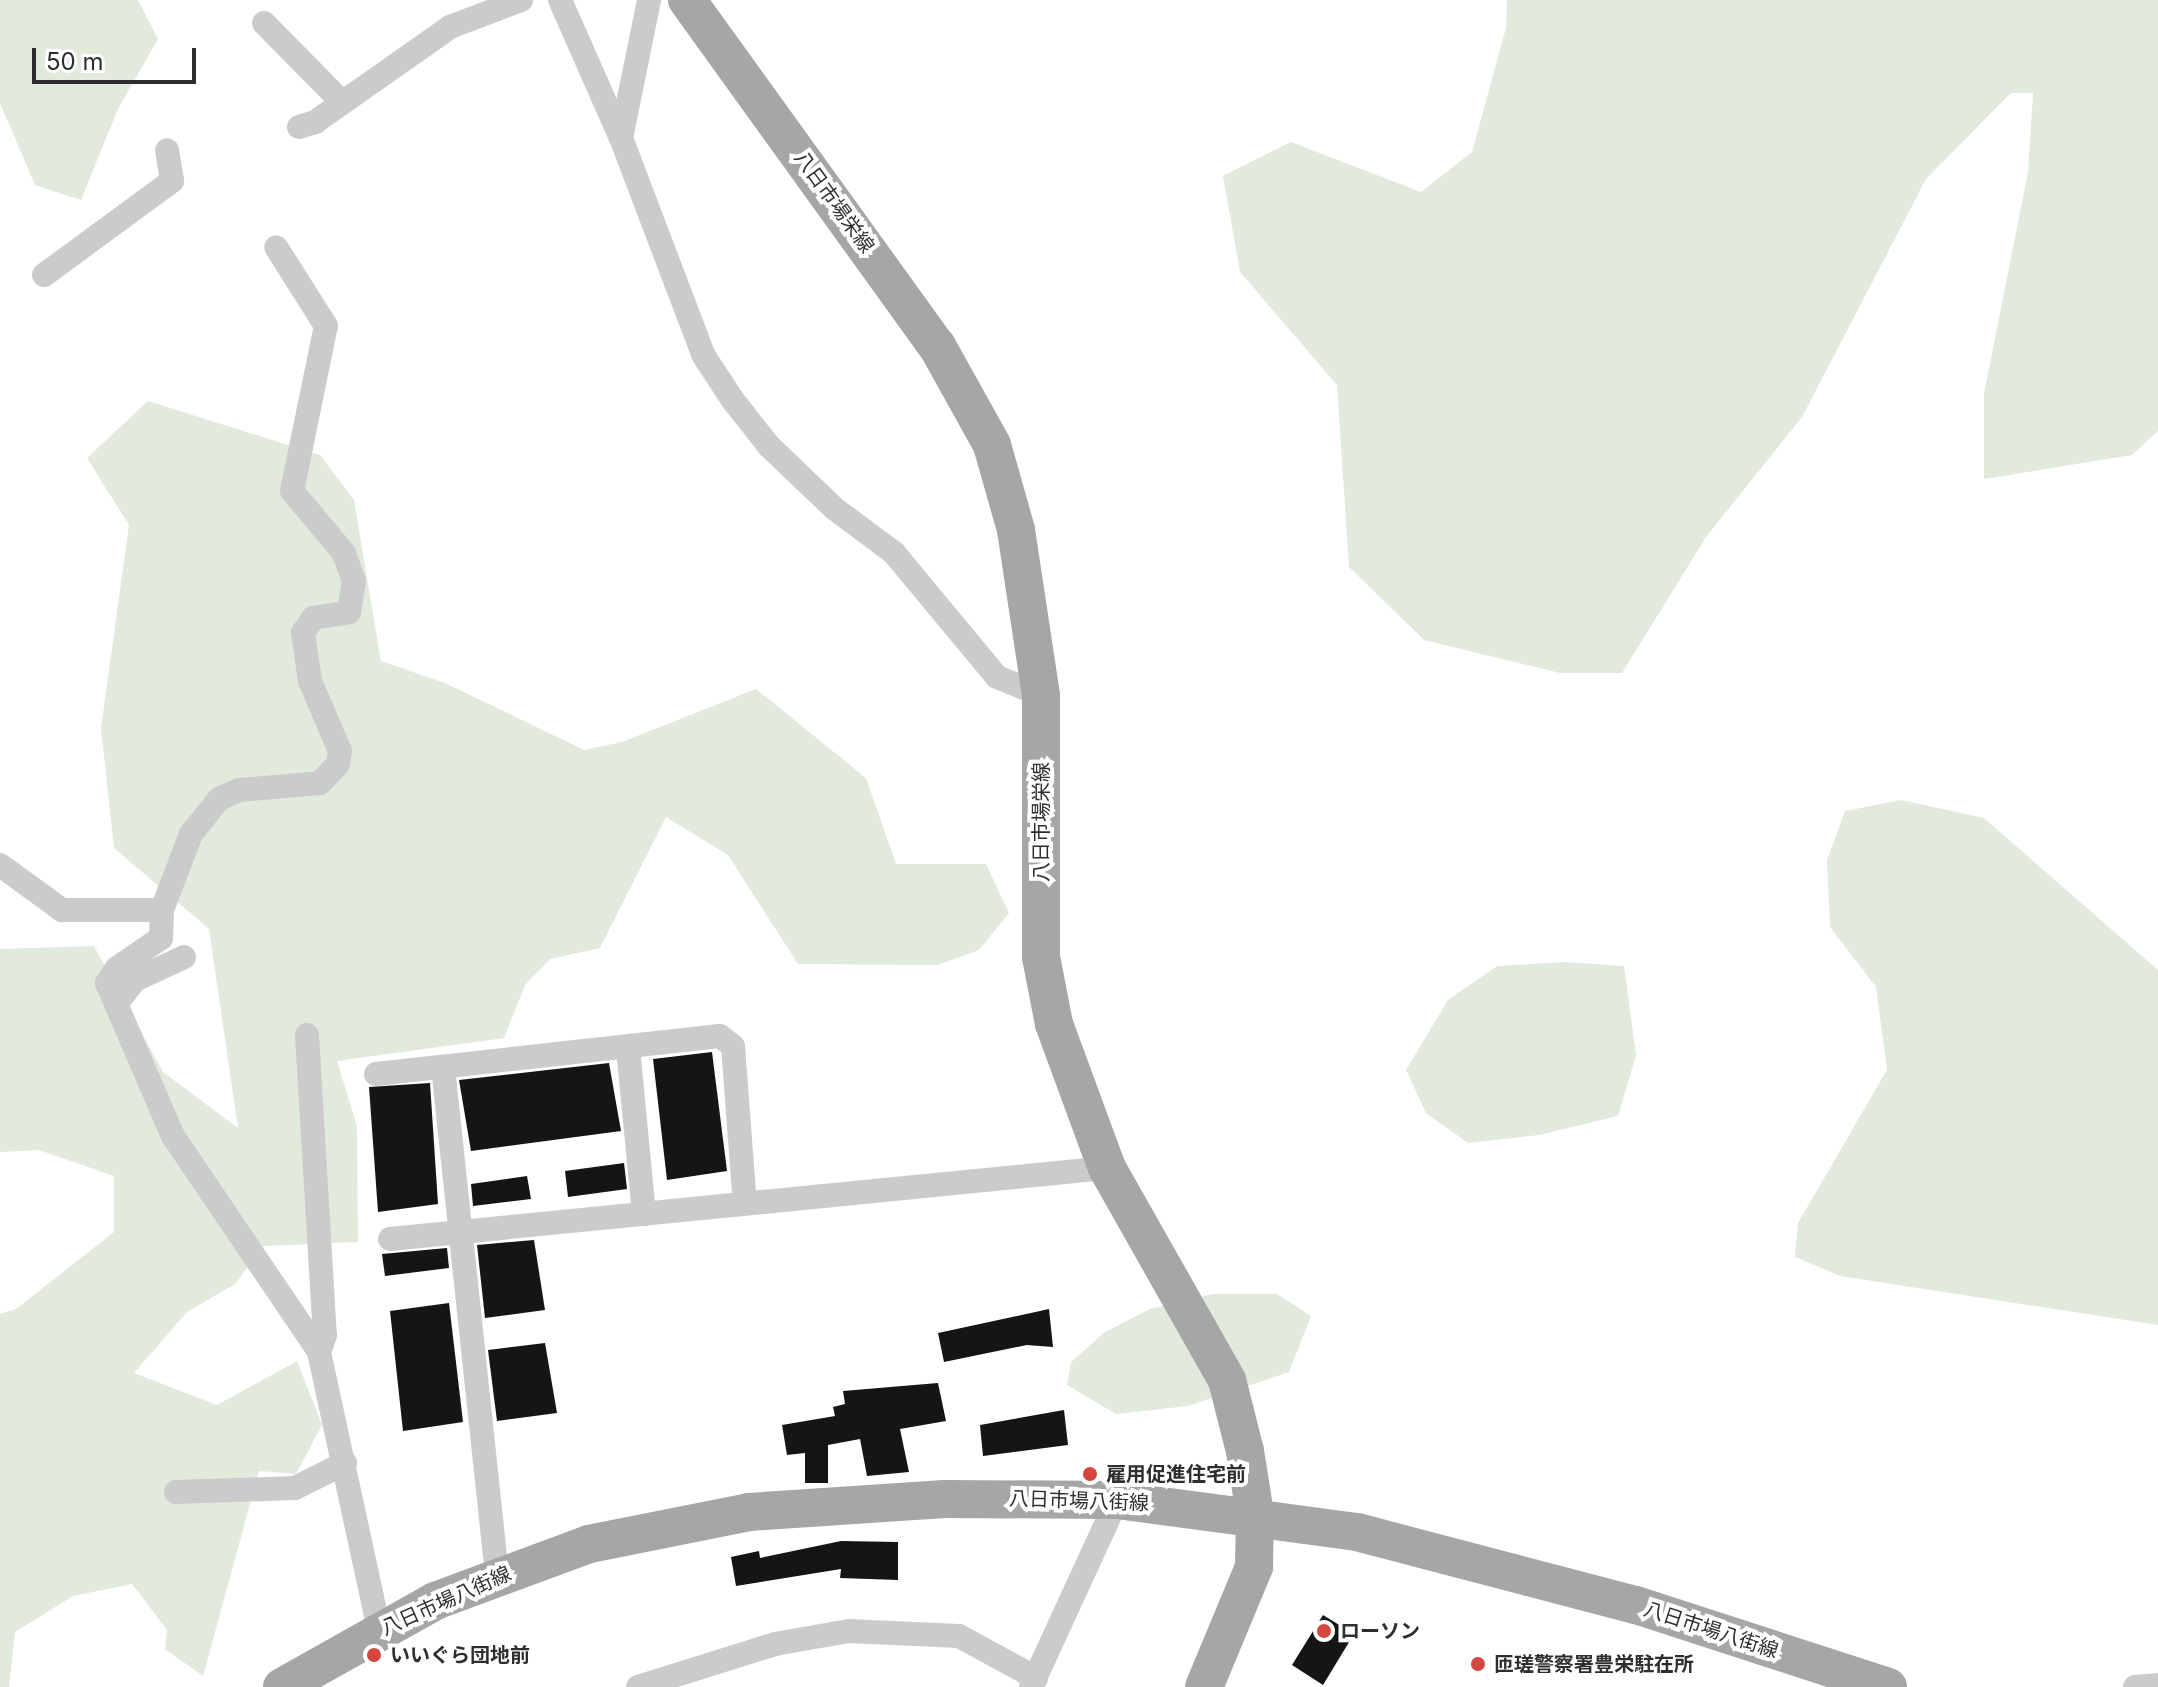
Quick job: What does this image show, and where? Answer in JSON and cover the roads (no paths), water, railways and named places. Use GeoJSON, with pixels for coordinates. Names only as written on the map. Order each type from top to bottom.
{"type":"FeatureCollection","features":[{"type":"Feature","properties":{"kind":"main road","name":"八日市場栄線"},"geometry":{"type":"LineString","coordinates":[[687,0],[937,346],[992,445],[1016,530],[1041,695],[1041,957],[1054,1024],[1107,1168],[1227,1380],[1255,1514],[1254,1567],[1204,1687]]}},
{"type":"Feature","properties":{"kind":"main road","name":"八日市場八街線"},"geometry":{"type":"LineString","coordinates":[[282,1687],[379,1630],[497,1575],[589,1544],[749,1512],[870,1501],[1117,1500],[1255,1514],[1505,1567],[1888,1687]]}},
{"type":"Feature","properties":{"kind":"street"},"geometry":{"type":"LineString","coordinates":[[299,127],[450,27],[521,0]]}},
{"type":"Feature","properties":{"kind":"street"},"geometry":{"type":"LineString","coordinates":[[560,0],[621,138],[704,356],[732,399],[769,446],[915,575],[997,677],[1041,695]]}},
{"type":"Feature","properties":{"kind":"street"},"geometry":{"type":"LineString","coordinates":[[621,138],[649,0]]}},
{"type":"Feature","properties":{"kind":"street"},"geometry":{"type":"LineString","coordinates":[[264,23],[341,101]]}},
{"type":"Feature","properties":{"kind":"street"},"geometry":{"type":"LineString","coordinates":[[44,275],[172,181],[167,150]]}},
{"type":"Feature","properties":{"kind":"street"},"geometry":{"type":"LineString","coordinates":[[276,247],[326,326],[292,491],[344,553],[354,581],[349,612],[313,618],[303,633],[310,681],[340,751],[338,764],[320,783],[239,790],[219,799],[191,834],[162,910],[161,938],[109,976],[116,1004],[173,1136],[319,1352],[379,1630]]}},
{"type":"Feature","properties":{"kind":"street"},"geometry":{"type":"LineString","coordinates":[[0,865],[62,910],[162,910]]}},
{"type":"Feature","properties":{"kind":"street"},"geometry":{"type":"LineString","coordinates":[[116,1004],[135,980],[184,957]]}},
{"type":"Feature","properties":{"kind":"street"},"geometry":{"type":"LineString","coordinates":[[307,1035],[325,1335],[319,1352]]}},
{"type":"Feature","properties":{"kind":"street"},"geometry":{"type":"LineString","coordinates":[[376,1074],[720,1036],[733,1046],[745,1204]]}},
{"type":"Feature","properties":{"kind":"street"},"geometry":{"type":"LineString","coordinates":[[628,1048],[644,1214]]}},
{"type":"Feature","properties":{"kind":"street"},"geometry":{"type":"LineString","coordinates":[[443,1067],[497,1575]]}},
{"type":"Feature","properties":{"kind":"street"},"geometry":{"type":"LineString","coordinates":[[390,1239],[1107,1168]]}},
{"type":"Feature","properties":{"kind":"street"},"geometry":{"type":"LineString","coordinates":[[176,1492],[295,1488],[345,1463]]}},
{"type":"Feature","properties":{"kind":"street"},"geometry":{"type":"LineString","coordinates":[[638,1687],[775,1644],[849,1631],[959,1636],[1034,1682],[1117,1500]]}},
{"type":"Feature","properties":{"kind":"street"},"geometry":{"type":"LineString","coordinates":[[2135,1687],[2158,1685]]}},
{"type":"Feature","properties":{"kind":"place","name":"雇用促進住宅前"},"geometry":{"type":"Point","coordinates":[1090,1474]}},
{"type":"Feature","properties":{"kind":"place","name":"ローソン"},"geometry":{"type":"Point","coordinates":[1324,1631]}},
{"type":"Feature","properties":{"kind":"place","name":"いいぐら団地前"},"geometry":{"type":"Point","coordinates":[374,1655]}},
{"type":"Feature","properties":{"kind":"place","name":"匝瑳警察署豊栄駐在所"},"geometry":{"type":"Point","coordinates":[1478,1664]}}]}
